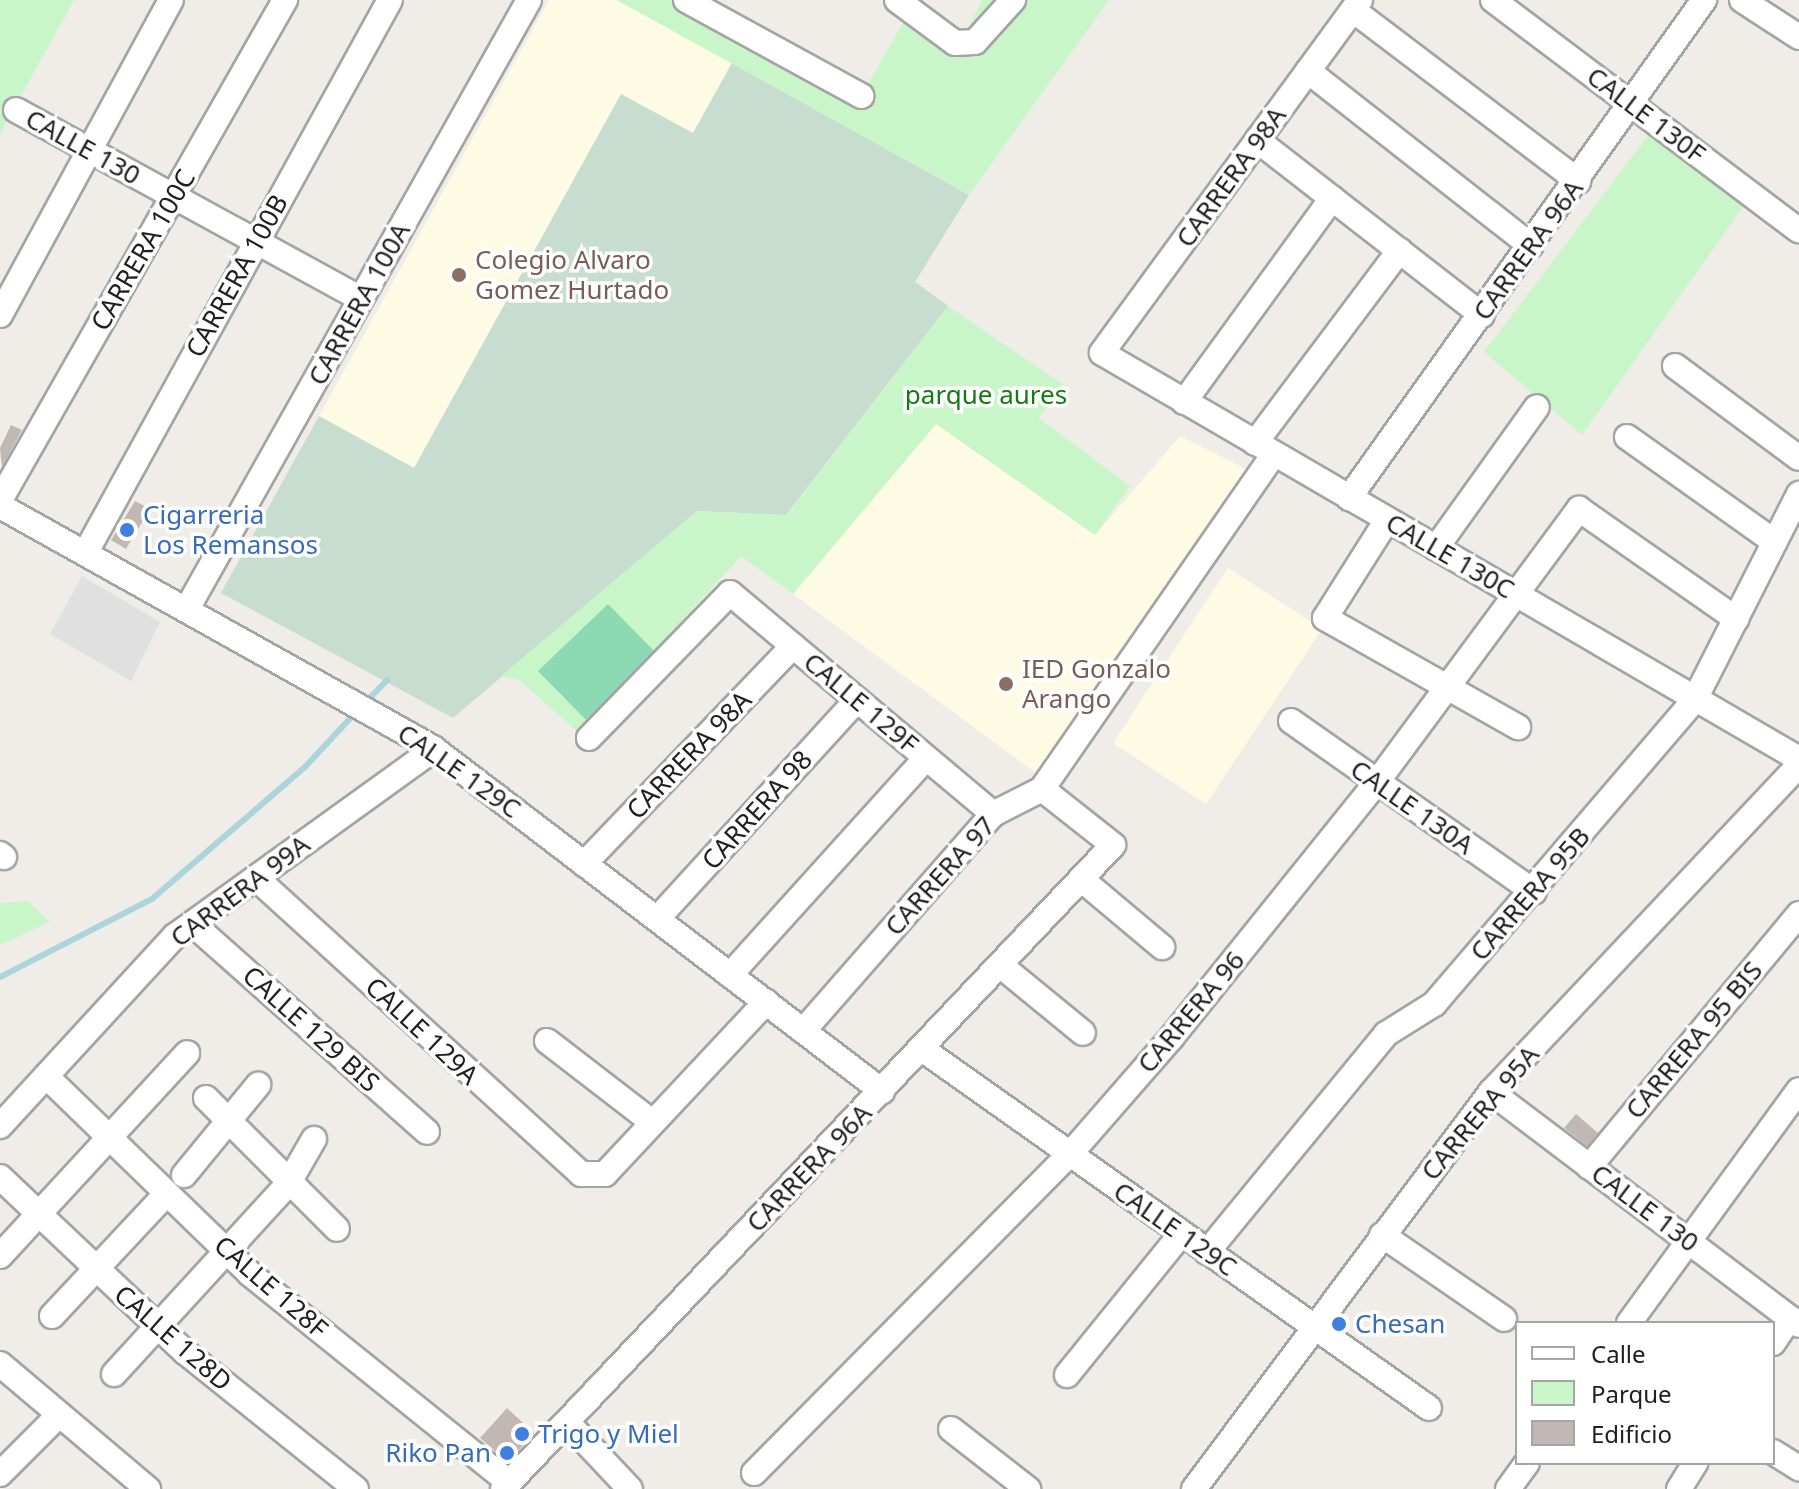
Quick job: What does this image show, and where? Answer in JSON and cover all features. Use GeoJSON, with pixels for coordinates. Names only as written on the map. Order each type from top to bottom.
{"type":"FeatureCollection","features":[{"type":"Feature","properties":{"kind":"street"},"geometry":{"type":"LineString","coordinates":[[0,315],[171,0]]}},
{"type":"Feature","properties":{"kind":"street","name":"CARRERA 100C"},"geometry":{"type":"LineString","coordinates":[[0,503],[285,0]]}},
{"type":"Feature","properties":{"kind":"street","name":"CARRERA 100B"},"geometry":{"type":"LineString","coordinates":[[86,552],[390,0]]}},
{"type":"Feature","properties":{"kind":"street","name":"CARRERA 100A"},"geometry":{"type":"LineString","coordinates":[[188,607],[529,0]]}},
{"type":"Feature","properties":{"kind":"street"},"geometry":{"type":"LineString","coordinates":[[686,0],[861,96]]}},
{"type":"Feature","properties":{"kind":"street"},"geometry":{"type":"LineString","coordinates":[[897,0],[944,38],[975,42],[1013,0]]}},
{"type":"Feature","properties":{"kind":"street","name":"CALLE 130F"},"geometry":{"type":"LineString","coordinates":[[1493,0],[1799,231]]}},
{"type":"Feature","properties":{"kind":"street","name":"CARRERA 96A"},"geometry":{"type":"LineString","coordinates":[[1349,498],[1633,105],[1704,0]]}},
{"type":"Feature","properties":{"kind":"street"},"geometry":{"type":"LineString","coordinates":[[1742,0],[1799,37]]}},
{"type":"Feature","properties":{"kind":"street"},"geometry":{"type":"LineString","coordinates":[[1356,5],[1578,181]]}},
{"type":"Feature","properties":{"kind":"street","name":"CARRERA 98A"},"geometry":{"type":"LineString","coordinates":[[1102,353],[1356,5]]}},
{"type":"Feature","properties":{"kind":"street"},"geometry":{"type":"LineString","coordinates":[[1308,71],[1531,246]]}},
{"type":"Feature","properties":{"kind":"street","name":"CALLE 130"},"geometry":{"type":"LineString","coordinates":[[16,110],[361,299]]}},
{"type":"Feature","properties":{"kind":"street"},"geometry":{"type":"LineString","coordinates":[[1257,140],[1482,315]]}},
{"type":"Feature","properties":{"kind":"street"},"geometry":{"type":"LineString","coordinates":[[1184,402],[1332,198]]}},
{"type":"Feature","properties":{"kind":"street","name":"CARRERA 97"},"geometry":{"type":"LineString","coordinates":[[803,1031],[993,814],[1042,789],[1265,448],[1400,250]]}},
{"type":"Feature","properties":{"kind":"street","name":"CALLE 130C"},"geometry":{"type":"LineString","coordinates":[[1102,353],[1799,762]]}},
{"type":"Feature","properties":{"kind":"street"},"geometry":{"type":"LineString","coordinates":[[1675,366],[1799,458]]}},
{"type":"Feature","properties":{"kind":"street"},"geometry":{"type":"LineString","coordinates":[[1436,548],[1537,407]]}},
{"type":"Feature","properties":{"kind":"street"},"geometry":{"type":"LineString","coordinates":[[1627,437],[1775,542]]}},
{"type":"Feature","properties":{"kind":"street","name":"CARRERA 95B"},"geometry":{"type":"LineString","coordinates":[[1207,1252],[1386,1034],[1434,1004],[1534,892],[1695,699],[1799,494]]}},
{"type":"Feature","properties":{"kind":"street","name":"CALLE 129C"},"geometry":{"type":"LineString","coordinates":[[0,503],[434,749],[882,1091]]}},
{"type":"Feature","properties":{"kind":"street","name":"CARRERA 96"},"geometry":{"type":"LineString","coordinates":[[754,1473],[1070,1154],[1377,782],[1579,509],[1736,619]]}},
{"type":"Feature","properties":{"kind":"street"},"geometry":{"type":"LineString","coordinates":[[1387,520],[1325,618],[1518,727]]}},
{"type":"Feature","properties":{"kind":"street","name":"CALLE 129F"},"geometry":{"type":"LineString","coordinates":[[589,738],[730,593],[993,814]]}},
{"type":"Feature","properties":{"kind":"street","name":"CARRERA 98A"},"geometry":{"type":"LineString","coordinates":[[584,864],[793,646]]}},
{"type":"Feature","properties":{"kind":"street","name":"CARRERA 98"},"geometry":{"type":"LineString","coordinates":[[657,919],[857,700]]}},
{"type":"Feature","properties":{"kind":"street","name":"CALLE 130A"},"geometry":{"type":"LineString","coordinates":[[1291,721],[1534,892]]}},
{"type":"Feature","properties":{"kind":"street","name":"CARRERA 99A"},"geometry":{"type":"LineString","coordinates":[[0,1126],[175,936],[195,926],[434,749]]}},
{"type":"Feature","properties":{"kind":"street"},"geometry":{"type":"LineString","coordinates":[[730,975],[926,758]]}},
{"type":"Feature","properties":{"kind":"street","name":"CARRERA 95A"},"geometry":{"type":"LineString","coordinates":[[1194,1489],[1312,1327],[1491,1092],[1799,762]]}},
{"type":"Feature","properties":{"kind":"street","name":"CARRERA 96A"},"geometry":{"type":"LineString","coordinates":[[506,1486],[1113,845],[1042,789]]}},
{"type":"Feature","properties":{"kind":"street","name":"CALLE 129A"},"geometry":{"type":"LineString","coordinates":[[256,878],[567,1164],[592,1176],[605,1174],[651,1121]]}},
{"type":"Feature","properties":{"kind":"street"},"geometry":{"type":"LineString","coordinates":[[1081,879],[1162,947]]}},
{"type":"Feature","properties":{"kind":"street","name":"CARRERA 95 BIS"},"geometry":{"type":"LineString","coordinates":[[1589,1167],[1799,914]]}},
{"type":"Feature","properties":{"kind":"street","name":"CALLE 129 BIS"},"geometry":{"type":"LineString","coordinates":[[195,926],[427,1132]]}},
{"type":"Feature","properties":{"kind":"street"},"geometry":{"type":"LineString","coordinates":[[1000,965],[1083,1033]]}},
{"type":"Feature","properties":{"kind":"street"},"geometry":{"type":"LineString","coordinates":[[547,1041],[651,1121],[766,1002]]}},
{"type":"Feature","properties":{"kind":"street","name":"CALLE 129C"},"geometry":{"type":"LineString","coordinates":[[922,1049],[1429,1408]]}},
{"type":"Feature","properties":{"kind":"street"},"geometry":{"type":"LineString","coordinates":[[0,1256],[107,1135],[187,1053]]}},
{"type":"Feature","properties":{"kind":"street","name":"CALLE 128F"},"geometry":{"type":"LineString","coordinates":[[46,1076],[228,1252],[506,1486]]}},
{"type":"Feature","properties":{"kind":"street"},"geometry":{"type":"LineString","coordinates":[[184,1175],[233,1122],[258,1085]]}},
{"type":"Feature","properties":{"kind":"street","name":"CALLE 130"},"geometry":{"type":"LineString","coordinates":[[1491,1092],[1794,1321]]}},
{"type":"Feature","properties":{"kind":"street"},"geometry":{"type":"LineString","coordinates":[[206,1098],[233,1122],[288,1184],[337,1229]]}},
{"type":"Feature","properties":{"kind":"street"},"geometry":{"type":"LineString","coordinates":[[1630,1321],[1688,1241],[1794,1106]]}},
{"type":"Feature","properties":{"kind":"street"},"geometry":{"type":"LineString","coordinates":[[114,1374],[154,1324],[228,1252],[288,1184],[314,1139]]}},
{"type":"Feature","properties":{"kind":"street","name":"CALLE 128D"},"geometry":{"type":"LineString","coordinates":[[0,1177],[36,1218],[154,1324],[356,1489]]}},
{"type":"Feature","properties":{"kind":"street"},"geometry":{"type":"LineString","coordinates":[[52,1316],[167,1193]]}},
{"type":"Feature","properties":{"kind":"street"},"geometry":{"type":"LineString","coordinates":[[1067,1375],[1181,1234]]}},
{"type":"Feature","properties":{"kind":"street"},"geometry":{"type":"LineString","coordinates":[[1382,1235],[1504,1319]]}},
{"type":"Feature","properties":{"kind":"street"},"geometry":{"type":"LineString","coordinates":[[1775,1341],[1794,1321]]}},
{"type":"Feature","properties":{"kind":"street"},"geometry":{"type":"LineString","coordinates":[[0,1364],[148,1489]]}},
{"type":"Feature","properties":{"kind":"street"},"geometry":{"type":"LineString","coordinates":[[0,1474],[58,1416]]}},
{"type":"Feature","properties":{"kind":"street"},"geometry":{"type":"LineString","coordinates":[[567,1422],[630,1489]]}},
{"type":"Feature","properties":{"kind":"street"},"geometry":{"type":"LineString","coordinates":[[951,1429],[1028,1489]]}},
{"type":"Feature","properties":{"kind":"street"},"geometry":{"type":"LineString","coordinates":[[1775,1453],[1799,1468]]}},
{"type":"Feature","properties":{"kind":"street"},"geometry":{"type":"LineString","coordinates":[[1508,1489],[1526,1465]]}},
{"type":"Feature","properties":{"kind":"street"},"geometry":{"type":"LineString","coordinates":[[1679,1489],[1694,1465]]}},
{"type":"Feature","properties":{"kind":"shaded area","name":"Colegio Alvaro Gomez Hurtado"},"geometry":{"type":"Polygon","coordinates":[[[549,0],[616,0],[732,63],[693,133],[621,95],[414,468],[319,416],[549,0]]]}},
{"type":"Feature","properties":{"kind":"shaded area","name":"IED Gonzalo Arango"},"geometry":{"type":"Polygon","coordinates":[[[936,424],[1095,535],[1180,436],[1246,469],[1036,773],[793,594],[936,424]]]}},
{"type":"Feature","properties":{"kind":"shaded area","name":"IED Gonzalo Arango"},"geometry":{"type":"Polygon","coordinates":[[[1228,568],[1322,629],[1206,804],[1113,743],[1228,568]]]}},
{"type":"Feature","properties":{"kind":"shaded area"},"geometry":{"type":"Polygon","coordinates":[[[82,576],[160,622],[131,681],[50,634],[82,576]]]}},
{"type":"Feature","properties":{"kind":"green space"},"geometry":{"type":"Polygon","coordinates":[[[0,0],[74,0],[0,134],[0,0]]]}},
{"type":"Feature","properties":{"kind":"green space"},"geometry":{"type":"Polygon","coordinates":[[[617,0],[686,0],[861,96],[916,0],[962,40],[982,0],[1109,0],[969,195],[617,0]]]}},
{"type":"Feature","properties":{"kind":"green space"},"geometry":{"type":"Polygon","coordinates":[[[732,63],[969,195],[915,282],[948,306],[786,515],[697,511],[453,718],[221,593],[319,416],[414,468],[621,94],[693,133],[732,63]]]}},
{"type":"Feature","properties":{"kind":"green space"},"geometry":{"type":"Polygon","coordinates":[[[1653,129],[1745,204],[1582,435],[1484,352],[1653,129]]]}},
{"type":"Feature","properties":{"kind":"green space","name":"parque aures"},"geometry":{"type":"Polygon","coordinates":[[[948,306],[1064,385],[1039,418],[1130,486],[1095,535],[936,424],[793,594],[741,556],[579,733],[519,680],[501,676],[697,511],[787,515],[948,306]]]}},
{"type":"Feature","properties":{"kind":"green space"},"geometry":{"type":"Polygon","coordinates":[[[608,604],[655,652],[586,720],[538,671],[608,604]]]}},
{"type":"Feature","properties":{"kind":"green space"},"geometry":{"type":"Polygon","coordinates":[[[28,901],[50,922],[0,945],[0,903],[28,901]]]}},
{"type":"Feature","properties":{"kind":"building"},"geometry":{"type":"Polygon","coordinates":[[[11,425],[22,430],[2,467],[0,448],[11,425]]]}},
{"type":"Feature","properties":{"kind":"building"},"geometry":{"type":"Polygon","coordinates":[[[135,501],[150,509],[126,549],[111,540],[135,501]]]}},
{"type":"Feature","properties":{"kind":"building"},"geometry":{"type":"Polygon","coordinates":[[[1576,1114],[1598,1133],[1587,1146],[1564,1128],[1576,1114]]]}},
{"type":"Feature","properties":{"kind":"building"},"geometry":{"type":"Polygon","coordinates":[[[507,1408],[534,1433],[508,1462],[480,1438],[507,1408]]]}},
{"type":"Feature","properties":{"kind":"waterway"},"geometry":{"type":"LineString","coordinates":[[365,703],[387,680]]}},
{"type":"Feature","properties":{"kind":"waterway"},"geometry":{"type":"LineString","coordinates":[[0,977],[152,899],[305,767],[357,711]]}},
{"type":"Feature","properties":{"kind":"place","name":"Colegio Alvaro Gomez Hurtado"},"geometry":{"type":"Point","coordinates":[459,275]}},
{"type":"Feature","properties":{"kind":"place","name":"Cigarreria Los Remansos"},"geometry":{"type":"Point","coordinates":[127,530]}},
{"type":"Feature","properties":{"kind":"place","name":"IED Gonzalo Arango"},"geometry":{"type":"Point","coordinates":[1006,684]}},
{"type":"Feature","properties":{"kind":"place","name":"Chesan"},"geometry":{"type":"Point","coordinates":[1339,1324]}},
{"type":"Feature","properties":{"kind":"place","name":"Trigo y Miel"},"geometry":{"type":"Point","coordinates":[522,1434]}},
{"type":"Feature","properties":{"kind":"place","name":"Riko Pan"},"geometry":{"type":"Point","coordinates":[507,1453]}}]}
